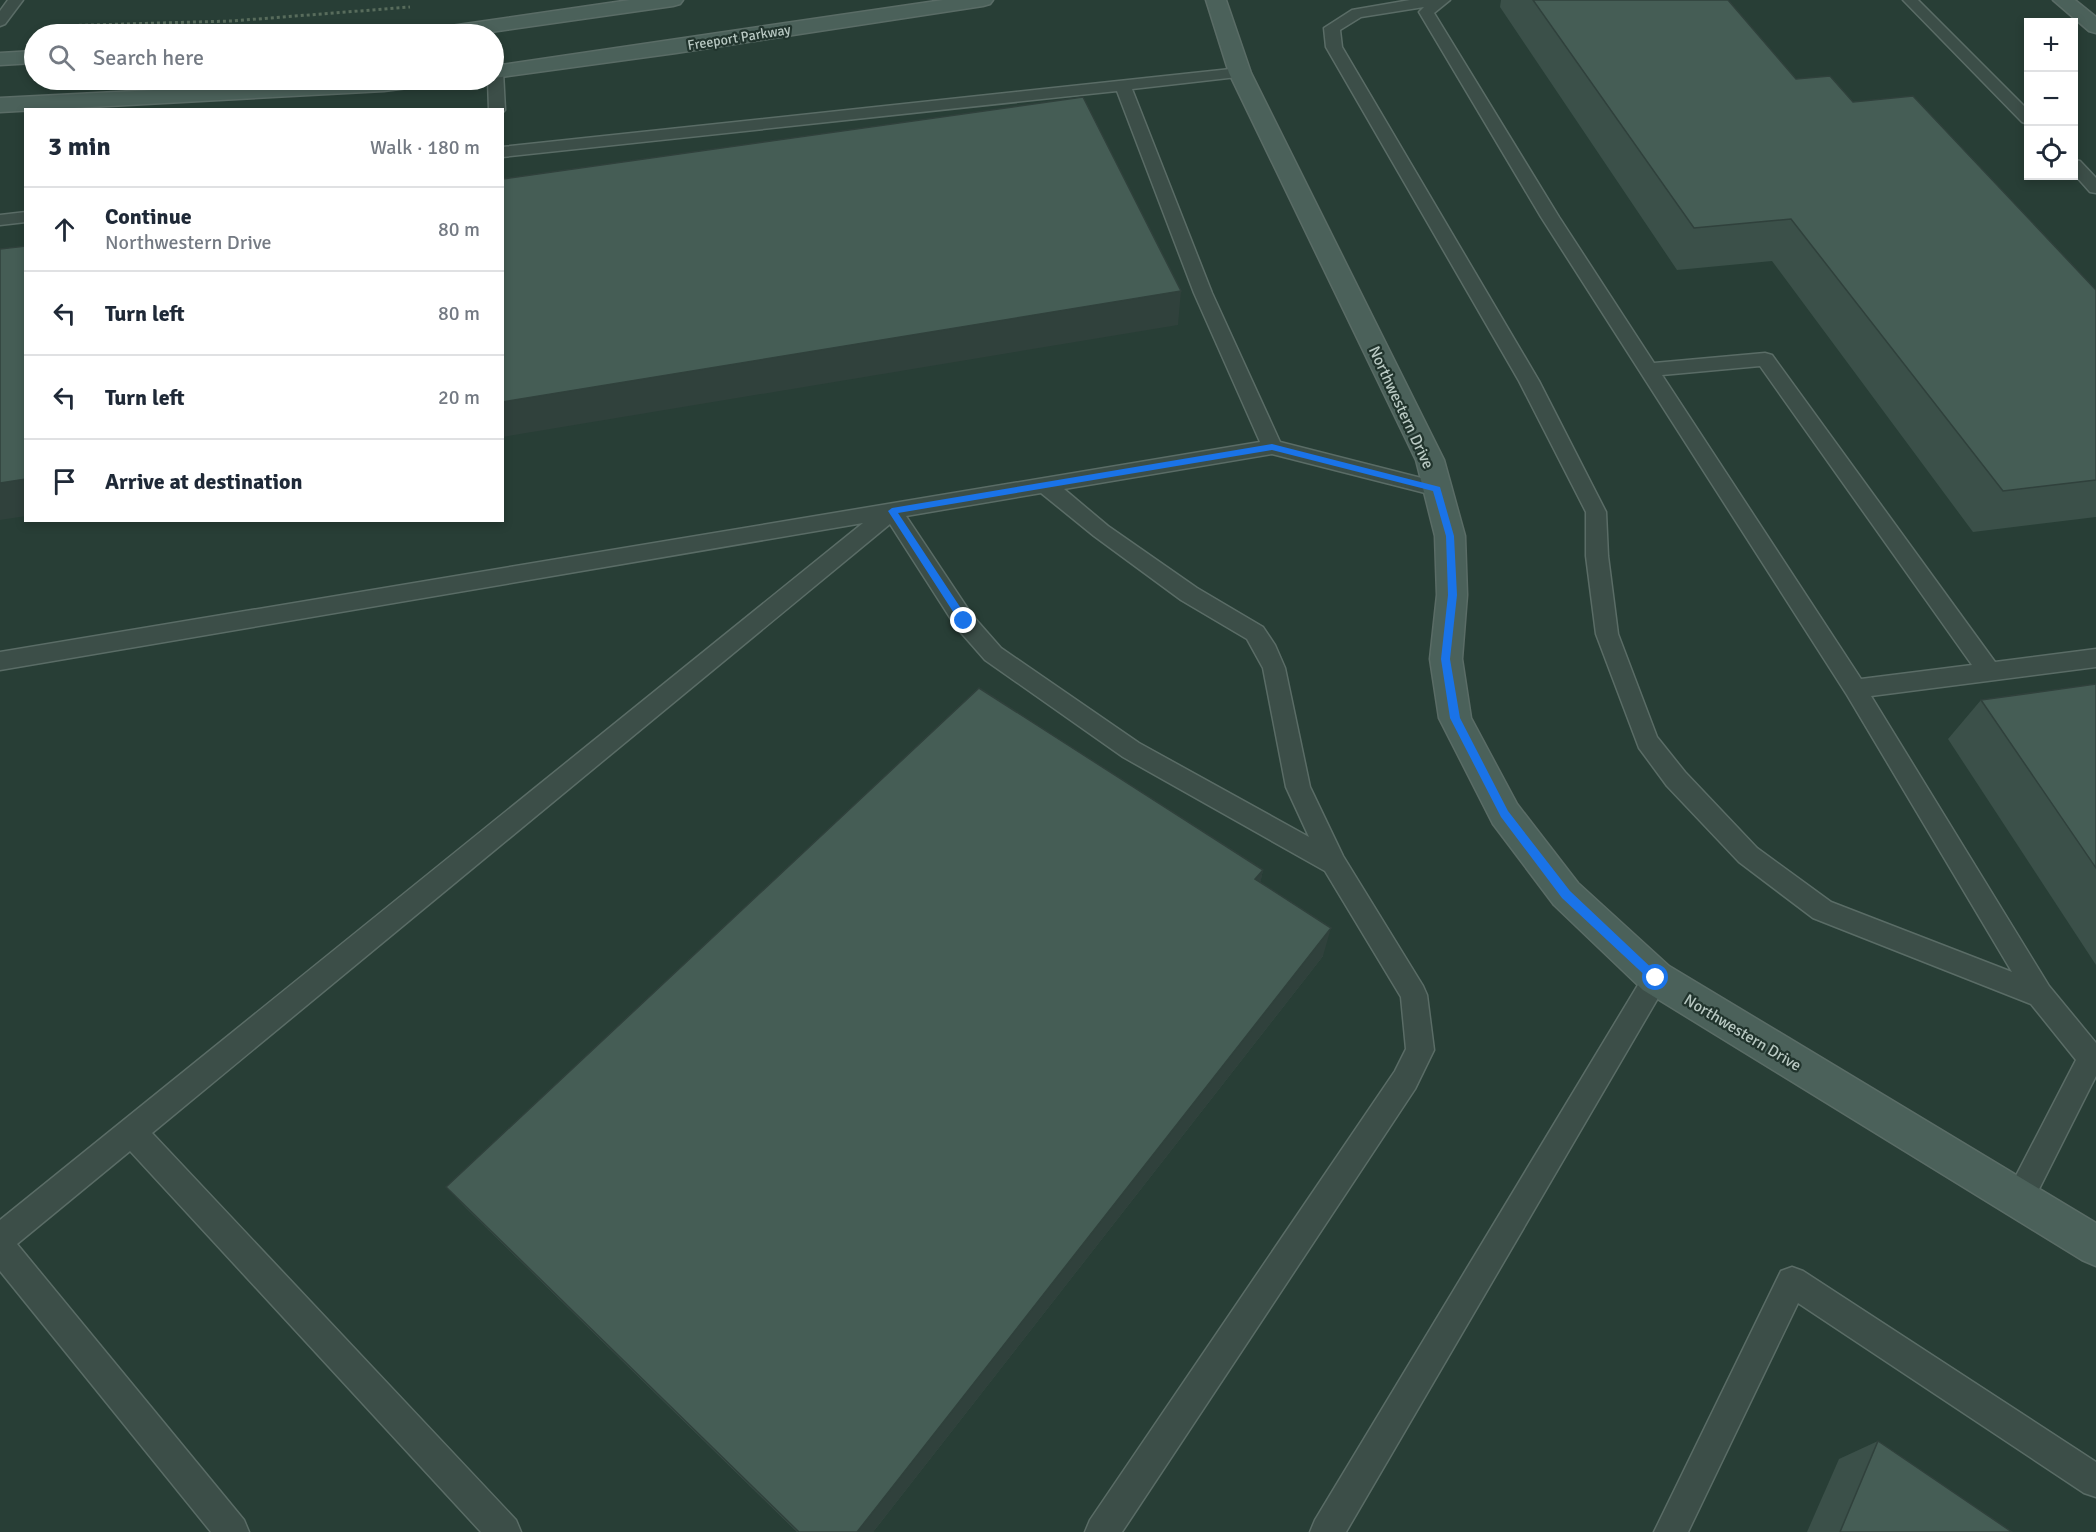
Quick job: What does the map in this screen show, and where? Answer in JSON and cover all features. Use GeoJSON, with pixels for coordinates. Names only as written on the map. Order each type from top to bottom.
{"type":"FeatureCollection","features":[{"type":"Feature","properties":{"kind":"street"},"geometry":{"type":"LineString","coordinates":[[500,24],[625,4],[673,0]]}},
{"type":"Feature","properties":{"kind":"street","name":"Freeport Parkway"},"geometry":{"type":"LineString","coordinates":[[504,70],[687,45],[983,0]]}},
{"type":"Feature","properties":{"kind":"street","name":"Northwestern Drive"},"geometry":{"type":"LineString","coordinates":[[1216,0],[1240,73],[1430,460],[1450,536],[1452,595],[1446,659],[1455,718],[1505,814],[1566,894],[1656,978],[2096,1246]]}},
{"type":"Feature","properties":{"kind":"street"},"geometry":{"type":"LineString","coordinates":[[2063,0],[2096,27]]}},
{"type":"Feature","properties":{"kind":"street"},"geometry":{"type":"LineString","coordinates":[[0,59],[24,58]]}},
{"type":"Feature","properties":{"kind":"street"},"geometry":{"type":"LineString","coordinates":[[0,105],[279,90]]}},
{"type":"Feature","properties":{"kind":"lane"},"geometry":{"type":"LineString","coordinates":[[0,21],[16,0]]}},
{"type":"Feature","properties":{"kind":"lane"},"geometry":{"type":"LineString","coordinates":[[1437,0],[1357,13],[1332,28],[1334,47],[1529,381],[1596,512],[1597,556],[1607,634],[1647,741],[1676,779],[1748,855],[1821,910],[2040,994]]}},
{"type":"Feature","properties":{"kind":"lane"},"geometry":{"type":"LineString","coordinates":[[1443,0],[1426,12],[1550,217],[1855,689],[2040,994],[2093,1060],[2019,1199]]}},
{"type":"Feature","properties":{"kind":"lane"},"geometry":{"type":"LineString","coordinates":[[1910,0],[2024,115]]}},
{"type":"Feature","properties":{"kind":"lane"},"geometry":{"type":"LineString","coordinates":[[504,152],[1240,73]]}},
{"type":"Feature","properties":{"kind":"lane"},"geometry":{"type":"LineString","coordinates":[[1123,86],[1203,293],[1272,447]]}},
{"type":"Feature","properties":{"kind":"lane"},"geometry":{"type":"LineString","coordinates":[[495,90],[497,108]]}},
{"type":"Feature","properties":{"kind":"lane"},"geometry":{"type":"LineString","coordinates":[[2078,170],[2096,188]]}},
{"type":"Feature","properties":{"kind":"lane"},"geometry":{"type":"LineString","coordinates":[[0,220],[24,217]]}},
{"type":"Feature","properties":{"kind":"lane"},"geometry":{"type":"LineString","coordinates":[[1649,370],[1765,359],[1989,672]]}},
{"type":"Feature","properties":{"kind":"lane"},"geometry":{"type":"LineString","coordinates":[[0,661],[1272,447],[1437,489]]}},
{"type":"Feature","properties":{"kind":"lane"},"geometry":{"type":"LineString","coordinates":[[1045,485],[1101,531],[1189,594],[1255,633],[1274,668],[1298,787],[1334,863],[1414,995],[1420,1050],[1406,1080],[1102,1532]]}},
{"type":"Feature","properties":{"kind":"lane"},"geometry":{"type":"LineString","coordinates":[[892,511],[964,621],[993,654],[1131,750],[1334,863]]}},
{"type":"Feature","properties":{"kind":"lane"},"geometry":{"type":"LineString","coordinates":[[0,1239],[892,511]]}},
{"type":"Feature","properties":{"kind":"lane"},"geometry":{"type":"LineString","coordinates":[[1855,689],[2096,658]]}},
{"type":"Feature","properties":{"kind":"lane"},"geometry":{"type":"LineString","coordinates":[[1327,1532],[1656,978]]}},
{"type":"Feature","properties":{"kind":"lane"},"geometry":{"type":"LineString","coordinates":[[132,1132],[504,1532]]}},
{"type":"Feature","properties":{"kind":"lane"},"geometry":{"type":"LineString","coordinates":[[0,1247],[232,1532]]}},
{"type":"Feature","properties":{"kind":"lane"},"geometry":{"type":"LineString","coordinates":[[1671,1532],[1792,1282],[2096,1481]]}},
{"type":"Feature","properties":{"kind":"path"},"geometry":{"type":"LineString","coordinates":[[163,24],[365,12],[419,6]]}},
{"type":"Feature","properties":{"kind":"building"},"geometry":{"type":"Polygon","coordinates":[[[1533,0],[1728,0],[1796,79],[1830,76],[1853,102],[1913,96],[2096,290],[2096,480],[2003,491],[1791,219],[1694,228],[1533,0]]]}},
{"type":"Feature","properties":{"kind":"building"},"geometry":{"type":"Polygon","coordinates":[[[1083,97],[1181,291],[504,402],[504,179],[1083,97]]]}},
{"type":"Feature","properties":{"kind":"building"},"geometry":{"type":"Polygon","coordinates":[[[24,246],[24,479],[0,483],[0,249],[24,246]]]}},
{"type":"Feature","properties":{"kind":"building"},"geometry":{"type":"Polygon","coordinates":[[[2096,684],[2096,868],[1981,700],[2096,684]]]}},
{"type":"Feature","properties":{"kind":"building"},"geometry":{"type":"Polygon","coordinates":[[[979,688],[1263,870],[1255,879],[1331,928],[857,1532],[799,1532],[446,1187],[979,688]]]}},
{"type":"Feature","properties":{"kind":"building"},"geometry":{"type":"Polygon","coordinates":[[[1878,1441],[2012,1532],[1840,1532],[1878,1441]]]}},
{"type":"Feature","properties":{"kind":"route"},"geometry":{"type":"LineString","coordinates":[[964,621],[892,511],[1272,447],[1437,489],[1450,536],[1452,595],[1446,659],[1455,718],[1505,814],[1566,894],[1656,978]]}}]}
